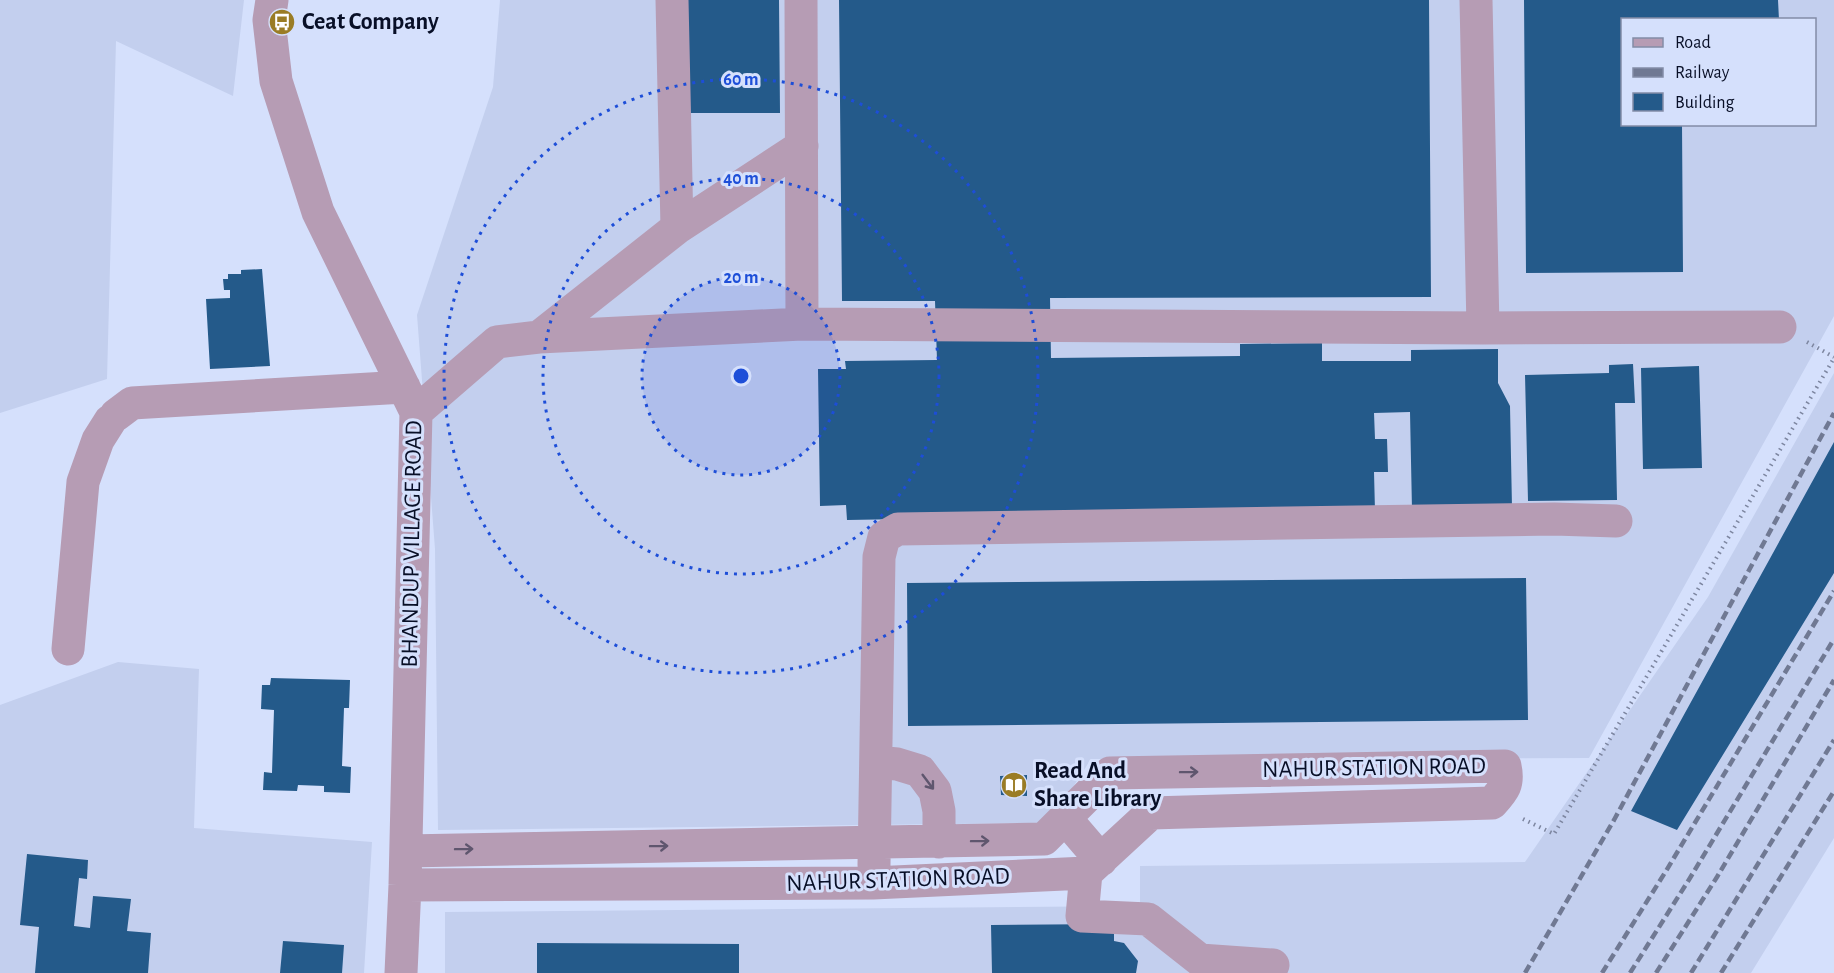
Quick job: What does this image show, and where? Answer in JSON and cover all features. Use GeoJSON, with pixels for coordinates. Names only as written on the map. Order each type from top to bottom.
{"type":"FeatureCollection","features":[{"type":"Feature","properties":{"kind":"street","name":"BHANDUP VILLAGE ROAD"},"geometry":{"type":"LineString","coordinates":[[272,0],[269,20],[276,81],[318,212],[410,400],[406,851],[401,973]]}},
{"type":"Feature","properties":{"kind":"street"},"geometry":{"type":"LineString","coordinates":[[672,0],[676,228]]}},
{"type":"Feature","properties":{"kind":"street"},"geometry":{"type":"LineString","coordinates":[[801,0],[802,324]]}},
{"type":"Feature","properties":{"kind":"street"},"geometry":{"type":"LineString","coordinates":[[1476,0],[1484,328]]}},
{"type":"Feature","properties":{"kind":"street"},"geometry":{"type":"LineString","coordinates":[[539,337],[676,228],[802,146]]}},
{"type":"Feature","properties":{"kind":"street"},"geometry":{"type":"LineString","coordinates":[[68,649],[83,482],[98,440],[113,418],[132,402],[410,400],[497,342],[539,337],[802,324],[1484,328],[1780,327]]}},
{"type":"Feature","properties":{"kind":"street"},"geometry":{"type":"LineString","coordinates":[[873,883],[879,557],[884,537],[898,529],[1554,519],[1616,521]]}},
{"type":"Feature","properties":{"kind":"street"},"geometry":{"type":"LineString","coordinates":[[876,762],[897,764],[920,771],[935,791],[939,812],[939,842]]}},
{"type":"Feature","properties":{"kind":"street","name":"NAHUR STATION ROAD"},"geometry":{"type":"LineString","coordinates":[[405,885],[873,883],[1094,867],[1151,813],[1492,803],[1504,791],[1508,777],[1505,766],[1110,773],[1044,839],[406,851]]}},
{"type":"Feature","properties":{"kind":"street"},"geometry":{"type":"LineString","coordinates":[[1065,818],[1094,867],[1082,916],[1149,919],[1200,960],[1273,965]]}},
{"type":"Feature","properties":{"kind":"path"},"geometry":{"type":"LineString","coordinates":[[1492,803],[1554,834],[1834,358]]}},
{"type":"Feature","properties":{"kind":"shaded area"},"geometry":{"type":"Polygon","coordinates":[[[0,0],[244,0],[233,96],[116,41],[107,379],[0,413],[0,0]]]}},
{"type":"Feature","properties":{"kind":"shaded area"},"geometry":{"type":"Polygon","coordinates":[[[500,0],[1834,0],[1834,316],[1589,758],[1091,759],[1050,823],[438,830],[435,549],[417,315],[493,87],[500,0]]]}},
{"type":"Feature","properties":{"kind":"shaded area"},"geometry":{"type":"Polygon","coordinates":[[[1834,373],[1834,838],[1751,973],[445,973],[445,912],[1140,906],[1140,866],[1525,862],[1708,597],[1834,373]]]}},
{"type":"Feature","properties":{"kind":"shaded area"},"geometry":{"type":"Polygon","coordinates":[[[118,662],[199,669],[194,828],[372,842],[364,973],[0,973],[0,705],[118,662]]]}},
{"type":"Feature","properties":{"kind":"building"},"geometry":{"type":"Polygon","coordinates":[[[680,0],[779,0],[780,113],[681,113],[680,0]]]}},
{"type":"Feature","properties":{"kind":"building"},"geometry":{"type":"Polygon","coordinates":[[[839,0],[1429,0],[1431,297],[1050,298],[1051,358],[1240,356],[1240,344],[1322,343],[1322,361],[1411,361],[1411,350],[1498,349],[1498,383],[1510,406],[1512,508],[1412,510],[1410,412],[1374,413],[1375,439],[1387,439],[1388,472],[1374,472],[1375,511],[847,520],[846,505],[820,506],[818,369],[846,369],[845,361],[937,360],[935,301],[842,301],[839,0]]]}},
{"type":"Feature","properties":{"kind":"building"},"geometry":{"type":"Polygon","coordinates":[[[1524,0],[1778,0],[1779,18],[1621,18],[1621,126],[1682,126],[1683,272],[1526,273],[1524,0]]]}},
{"type":"Feature","properties":{"kind":"building"},"geometry":{"type":"Polygon","coordinates":[[[262,269],[270,366],[210,369],[206,299],[230,298],[230,290],[224,290],[223,279],[228,279],[228,274],[241,274],[241,270],[262,269]]]}},
{"type":"Feature","properties":{"kind":"building"},"geometry":{"type":"Polygon","coordinates":[[[1633,364],[1635,403],[1615,403],[1617,500],[1528,501],[1525,375],[1609,373],[1609,365],[1633,364]]]}},
{"type":"Feature","properties":{"kind":"building"},"geometry":{"type":"Polygon","coordinates":[[[1699,366],[1702,468],[1643,469],[1641,368],[1699,366]]]}},
{"type":"Feature","properties":{"kind":"building"},"geometry":{"type":"Polygon","coordinates":[[[1834,442],[1834,573],[1677,830],[1631,811],[1834,442]]]}},
{"type":"Feature","properties":{"kind":"building"},"geometry":{"type":"Polygon","coordinates":[[[1526,578],[1528,720],[908,726],[907,583],[1526,578]]]}},
{"type":"Feature","properties":{"kind":"building"},"geometry":{"type":"Polygon","coordinates":[[[271,678],[350,680],[349,708],[344,708],[342,766],[351,767],[350,793],[324,792],[324,786],[298,785],[297,791],[263,790],[264,772],[272,773],[274,710],[261,709],[262,685],[270,685],[271,678]]]}},
{"type":"Feature","properties":{"kind":"building","name":"Read And Share Library"},"geometry":{"type":"Polygon","coordinates":[[[1027,775],[1027,796],[1001,795],[1000,776],[1027,775]]]}},
{"type":"Feature","properties":{"kind":"building"},"geometry":{"type":"Polygon","coordinates":[[[27,854],[88,860],[87,879],[79,878],[74,926],[90,928],[93,896],[131,899],[127,931],[151,933],[148,973],[35,973],[39,927],[20,925],[27,854]]]}},
{"type":"Feature","properties":{"kind":"building"},"geometry":{"type":"Polygon","coordinates":[[[1114,924],[1114,941],[1124,943],[1138,961],[1136,973],[992,973],[991,925],[1114,924]]]}},
{"type":"Feature","properties":{"kind":"building"},"geometry":{"type":"Polygon","coordinates":[[[283,941],[344,945],[342,973],[280,973],[283,941]]]}},
{"type":"Feature","properties":{"kind":"building"},"geometry":{"type":"Polygon","coordinates":[[[537,943],[739,944],[739,973],[537,973],[537,943]]]}},
{"type":"Feature","properties":{"kind":"railway"},"geometry":{"type":"LineString","coordinates":[[1525,973],[1614,820],[1834,413]]}},
{"type":"Feature","properties":{"kind":"railway"},"geometry":{"type":"LineString","coordinates":[[1602,973],[1834,591]]}},
{"type":"Feature","properties":{"kind":"railway"},"geometry":{"type":"LineString","coordinates":[[1630,973],[1834,639]]}},
{"type":"Feature","properties":{"kind":"railway"},"geometry":{"type":"LineString","coordinates":[[1656,973],[1717,877],[1834,680]]}},
{"type":"Feature","properties":{"kind":"railway"},"geometry":{"type":"LineString","coordinates":[[1691,973],[1834,740]]}},
{"type":"Feature","properties":{"kind":"railway"},"geometry":{"type":"LineString","coordinates":[[1721,973],[1834,791]]}},
{"type":"Feature","properties":{"kind":"place","name":"Ceat Company"},"geometry":{"type":"Point","coordinates":[282,22]}},
{"type":"Feature","properties":{"kind":"place","name":"Read And Share Library"},"geometry":{"type":"Point","coordinates":[1014,785]}}]}
